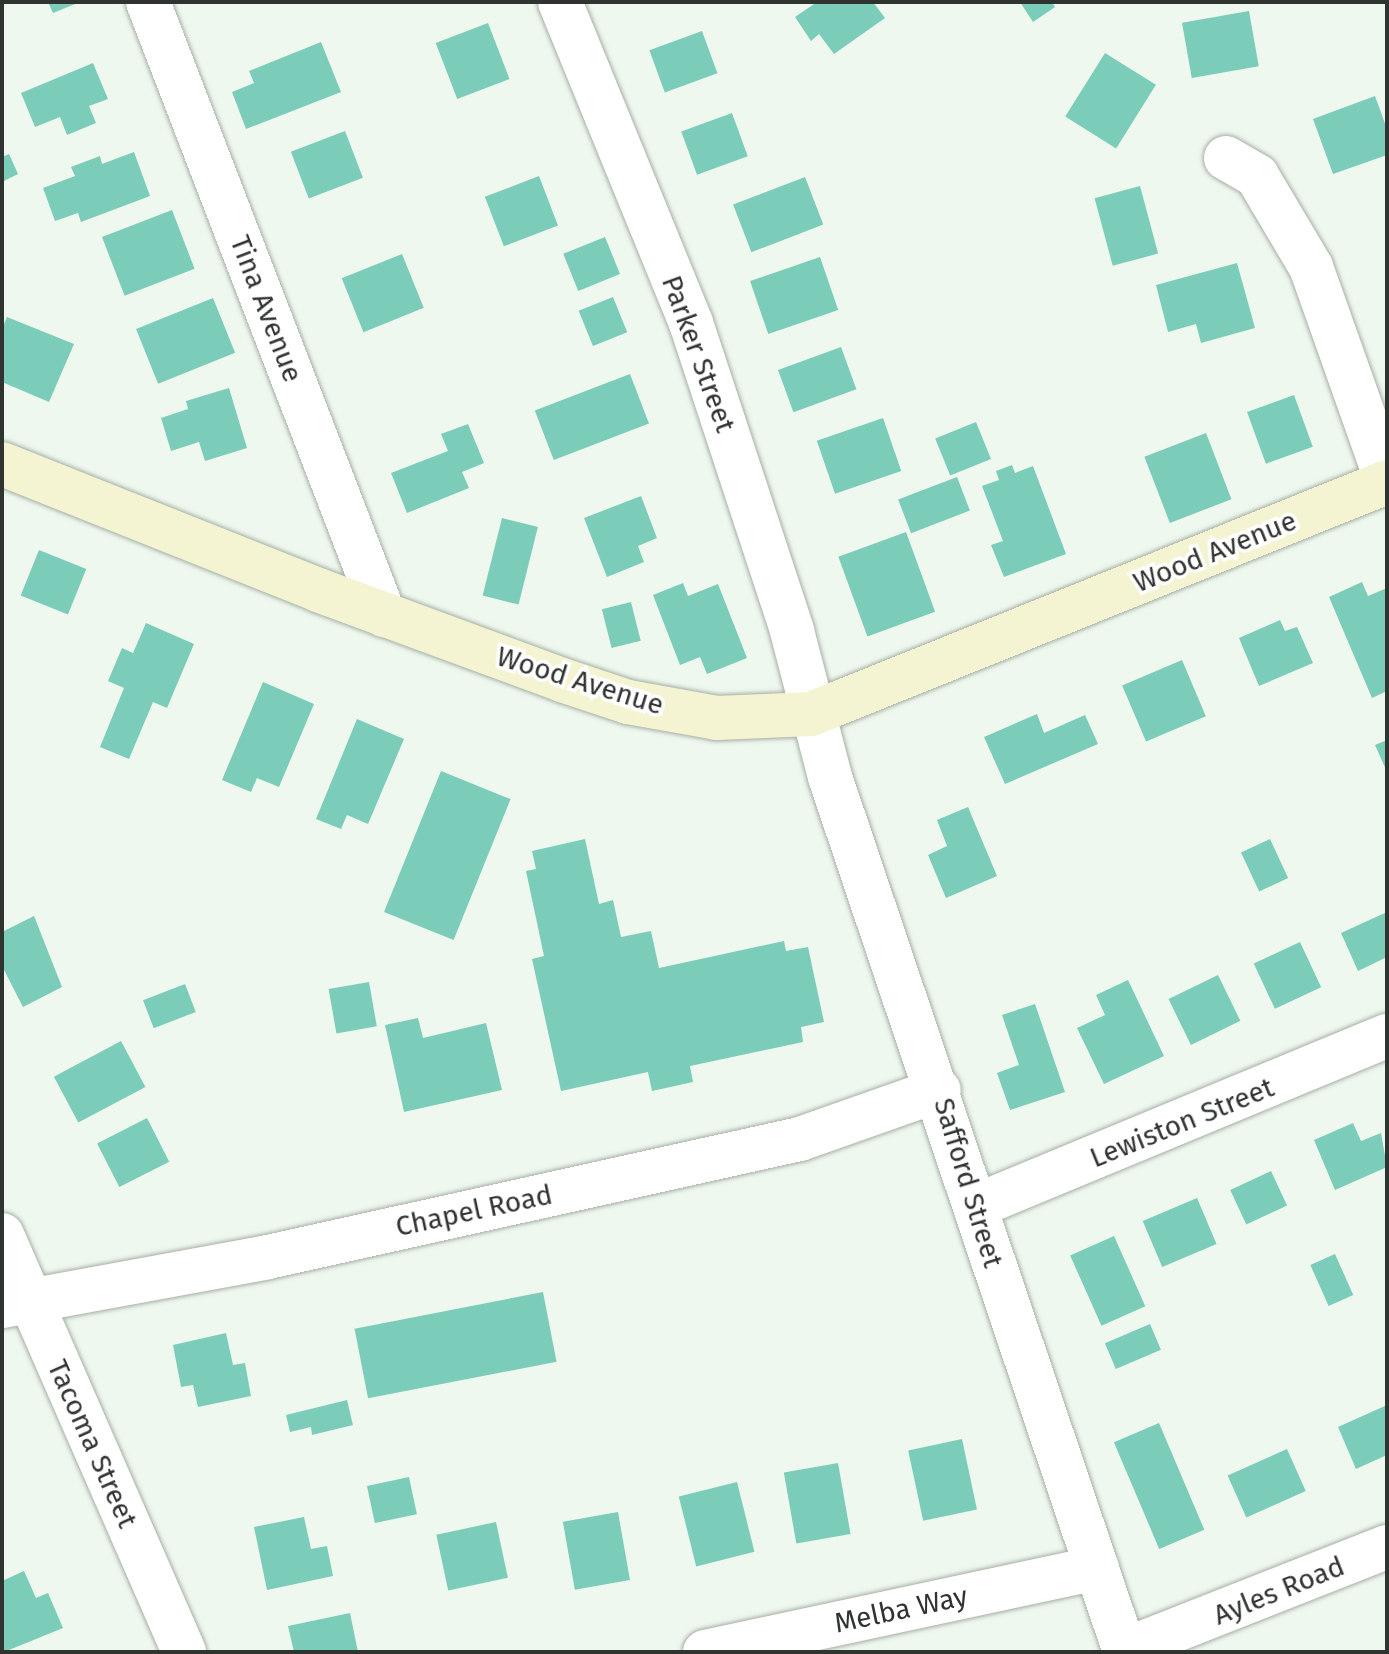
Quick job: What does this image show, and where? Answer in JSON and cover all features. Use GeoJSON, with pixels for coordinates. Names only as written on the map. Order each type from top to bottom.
{"type":"FeatureCollection","features":[{"type":"Feature","properties":{"kind":"main road","name":"Wood Avenue"},"geometry":{"type":"LineString","coordinates":[[2,464],[384,615],[628,702],[717,718],[811,714],[1387,482]]}},
{"type":"Feature","properties":{"kind":"street","name":"Tina Avenue"},"geometry":{"type":"LineString","coordinates":[[148,2],[384,615]]}},
{"type":"Feature","properties":{"kind":"street","name":"Parker Street"},"geometry":{"type":"LineString","coordinates":[[560,2],[691,323],[792,631],[811,714]]}},
{"type":"Feature","properties":{"kind":"street"},"geometry":{"type":"LineString","coordinates":[[1226,158],[1257,176],[1311,267],[1387,482]]}},
{"type":"Feature","properties":{"kind":"street","name":"Safford Street"},"geometry":{"type":"LineString","coordinates":[[811,714],[1125,1651]]}},
{"type":"Feature","properties":{"kind":"street","name":"Lewiston Street"},"geometry":{"type":"LineString","coordinates":[[976,1206],[1387,1036]]}},
{"type":"Feature","properties":{"kind":"street","name":"Chapel Road"},"geometry":{"type":"LineString","coordinates":[[15,1304],[268,1257],[800,1139],[939,1090]]}},
{"type":"Feature","properties":{"kind":"street","name":"Tacoma Street"},"geometry":{"type":"LineString","coordinates":[[2,1235],[15,1304],[184,1652]]}},
{"type":"Feature","properties":{"kind":"street","name":"Ayles Road"},"geometry":{"type":"LineString","coordinates":[[1125,1651],[1387,1547]]}},
{"type":"Feature","properties":{"kind":"street","name":"Melba Way"},"geometry":{"type":"LineString","coordinates":[[705,1652],[1097,1568]]}},
{"type":"Feature","properties":{"kind":"building"},"geometry":{"type":"Polygon","coordinates":[[[48,2],[80,2],[53,13],[48,2]]]}},
{"type":"Feature","properties":{"kind":"building"},"geometry":{"type":"Polygon","coordinates":[[[817,2],[873,2],[885,18],[834,54],[819,34],[811,41],[795,17],[817,2]]]}},
{"type":"Feature","properties":{"kind":"building"},"geometry":{"type":"Polygon","coordinates":[[[1020,2],[1052,2],[1055,7],[1033,22],[1020,2]]]}},
{"type":"Feature","properties":{"kind":"building"},"geometry":{"type":"Polygon","coordinates":[[[1249,11],[1259,66],[1192,78],[1182,23],[1249,11]]]}},
{"type":"Feature","properties":{"kind":"building"},"geometry":{"type":"Polygon","coordinates":[[[488,23],[510,79],[457,99],[436,43],[488,23]]]}},
{"type":"Feature","properties":{"kind":"building"},"geometry":{"type":"Polygon","coordinates":[[[702,31],[717,73],[665,92],[649,50],[702,31]]]}},
{"type":"Feature","properties":{"kind":"building"},"geometry":{"type":"Polygon","coordinates":[[[321,42],[341,92],[246,129],[232,92],[254,83],[249,71],[321,42]]]}},
{"type":"Feature","properties":{"kind":"building"},"geometry":{"type":"Polygon","coordinates":[[[1105,53],[1156,85],[1116,148],[1065,117],[1105,53]]]}},
{"type":"Feature","properties":{"kind":"building"},"geometry":{"type":"Polygon","coordinates":[[[93,63],[108,99],[89,106],[96,123],[67,135],[60,117],[35,127],[21,93],[93,63]]]}},
{"type":"Feature","properties":{"kind":"building"},"geometry":{"type":"Polygon","coordinates":[[[1375,96],[1387,129],[1387,155],[1333,174],[1313,119],[1375,96]]]}},
{"type":"Feature","properties":{"kind":"building"},"geometry":{"type":"Polygon","coordinates":[[[732,113],[748,156],[697,175],[681,131],[732,113]]]}},
{"type":"Feature","properties":{"kind":"building"},"geometry":{"type":"Polygon","coordinates":[[[345,131],[363,178],[309,198],[291,152],[345,131]]]}},
{"type":"Feature","properties":{"kind":"building"},"geometry":{"type":"Polygon","coordinates":[[[134,152],[150,196],[81,222],[78,213],[55,221],[43,188],[75,176],[71,167],[100,156],[102,164],[134,152]]]}},
{"type":"Feature","properties":{"kind":"building"},"geometry":{"type":"Polygon","coordinates":[[[9,154],[18,174],[2,182],[2,157],[9,154]]]}},
{"type":"Feature","properties":{"kind":"building"},"geometry":{"type":"Polygon","coordinates":[[[539,176],[558,225],[504,246],[485,197],[539,176]]]}},
{"type":"Feature","properties":{"kind":"building"},"geometry":{"type":"Polygon","coordinates":[[[805,177],[823,225],[751,252],[733,205],[805,177]]]}},
{"type":"Feature","properties":{"kind":"building"},"geometry":{"type":"Polygon","coordinates":[[[1140,186],[1158,254],[1113,266],[1095,198],[1140,186]]]}},
{"type":"Feature","properties":{"kind":"building"},"geometry":{"type":"Polygon","coordinates":[[[172,210],[195,269],[125,296],[102,237],[172,210]]]}},
{"type":"Feature","properties":{"kind":"building"},"geometry":{"type":"Polygon","coordinates":[[[605,237],[620,274],[578,291],[563,254],[605,237]]]}},
{"type":"Feature","properties":{"kind":"building"},"geometry":{"type":"Polygon","coordinates":[[[402,254],[424,308],[363,332],[342,278],[402,254]]]}},
{"type":"Feature","properties":{"kind":"building"},"geometry":{"type":"Polygon","coordinates":[[[820,257],[838,310],[768,334],[750,281],[820,257]]]}},
{"type":"Feature","properties":{"kind":"building"},"geometry":{"type":"Polygon","coordinates":[[[1237,263],[1255,328],[1201,343],[1196,324],[1168,332],[1156,285],[1237,263]]]}},
{"type":"Feature","properties":{"kind":"building"},"geometry":{"type":"Polygon","coordinates":[[[613,297],[627,332],[593,346],[579,311],[613,297]]]}},
{"type":"Feature","properties":{"kind":"building"},"geometry":{"type":"Polygon","coordinates":[[[213,298],[235,353],[158,384],[136,329],[213,298]]]}},
{"type":"Feature","properties":{"kind":"building"},"geometry":{"type":"Polygon","coordinates":[[[7,317],[74,344],[49,402],[2,382],[2,329],[7,317]]]}},
{"type":"Feature","properties":{"kind":"building"},"geometry":{"type":"Polygon","coordinates":[[[841,347],[856,389],[793,412],[778,370],[841,347]]]}},
{"type":"Feature","properties":{"kind":"building"},"geometry":{"type":"Polygon","coordinates":[[[630,374],[649,423],[554,460],[535,411],[630,374]]]}},
{"type":"Feature","properties":{"kind":"building"},"geometry":{"type":"Polygon","coordinates":[[[229,388],[247,448],[205,461],[199,442],[171,451],[161,418],[188,409],[186,401],[229,388]]]}},
{"type":"Feature","properties":{"kind":"building"},"geometry":{"type":"Polygon","coordinates":[[[1294,395],[1313,447],[1266,464],[1247,412],[1294,395]]]}},
{"type":"Feature","properties":{"kind":"building"},"geometry":{"type":"Polygon","coordinates":[[[883,418],[901,471],[835,494],[817,441],[883,418]]]}},
{"type":"Feature","properties":{"kind":"building"},"geometry":{"type":"Polygon","coordinates":[[[976,422],[991,459],[950,476],[935,438],[976,422]]]}},
{"type":"Feature","properties":{"kind":"building"},"geometry":{"type":"Polygon","coordinates":[[[468,424],[484,463],[462,472],[469,488],[407,513],[391,473],[448,451],[441,434],[468,424]]]}},
{"type":"Feature","properties":{"kind":"building"},"geometry":{"type":"Polygon","coordinates":[[[1206,433],[1231,499],[1170,523],[1144,457],[1206,433]]]}},
{"type":"Feature","properties":{"kind":"building"},"geometry":{"type":"Polygon","coordinates":[[[1012,465],[1015,473],[1033,466],[1066,554],[1004,577],[991,545],[1003,541],[982,486],[999,480],[996,471],[1012,465]]]}},
{"type":"Feature","properties":{"kind":"building"},"geometry":{"type":"Polygon","coordinates":[[[957,477],[970,511],[911,533],[898,500],[957,477]]]}},
{"type":"Feature","properties":{"kind":"building"},"geometry":{"type":"Polygon","coordinates":[[[641,496],[657,538],[638,546],[644,562],[607,577],[584,518],[641,496]]]}},
{"type":"Feature","properties":{"kind":"building"},"geometry":{"type":"Polygon","coordinates":[[[502,518],[538,527],[519,605],[483,596],[502,518]]]}},
{"type":"Feature","properties":{"kind":"building"},"geometry":{"type":"Polygon","coordinates":[[[906,532],[935,612],[867,636],[838,557],[906,532]]]}},
{"type":"Feature","properties":{"kind":"building"},"geometry":{"type":"Polygon","coordinates":[[[39,550],[86,569],[68,615],[21,595],[39,550]]]}},
{"type":"Feature","properties":{"kind":"building"},"geometry":{"type":"Polygon","coordinates":[[[1362,582],[1368,596],[1387,588],[1387,691],[1372,698],[1329,597],[1362,582]]]}},
{"type":"Feature","properties":{"kind":"building"},"geometry":{"type":"Polygon","coordinates":[[[683,583],[688,596],[718,584],[747,658],[707,674],[700,657],[680,665],[653,595],[683,583]]]}},
{"type":"Feature","properties":{"kind":"building"},"geometry":{"type":"Polygon","coordinates":[[[631,602],[641,641],[612,648],[602,609],[631,602]]]}},
{"type":"Feature","properties":{"kind":"building"},"geometry":{"type":"Polygon","coordinates":[[[1280,620],[1285,631],[1297,627],[1313,663],[1259,686],[1239,638],[1280,620]]]}},
{"type":"Feature","properties":{"kind":"building"},"geometry":{"type":"Polygon","coordinates":[[[146,623],[194,644],[167,708],[153,702],[129,759],[100,747],[124,688],[108,681],[122,648],[133,653],[146,623]]]}},
{"type":"Feature","properties":{"kind":"building"},"geometry":{"type":"Polygon","coordinates":[[[1182,660],[1206,716],[1146,742],[1122,685],[1182,660]]]}},
{"type":"Feature","properties":{"kind":"building"},"geometry":{"type":"Polygon","coordinates":[[[263,682],[314,704],[279,787],[257,778],[251,792],[222,780],[263,682]]]}},
{"type":"Feature","properties":{"kind":"building"},"geometry":{"type":"Polygon","coordinates":[[[1037,714],[1044,733],[1085,715],[1098,744],[1005,784],[984,737],[1037,714]]]}},
{"type":"Feature","properties":{"kind":"building"},"geometry":{"type":"Polygon","coordinates":[[[357,719],[404,739],[368,824],[347,815],[341,829],[316,819],[357,719]]]}},
{"type":"Feature","properties":{"kind":"building"},"geometry":{"type":"Polygon","coordinates":[[[1387,740],[1387,772],[1375,745],[1387,740]]]}},
{"type":"Feature","properties":{"kind":"building"},"geometry":{"type":"Polygon","coordinates":[[[441,771],[511,799],[454,940],[384,912],[441,771]]]}},
{"type":"Feature","properties":{"kind":"building"},"geometry":{"type":"Polygon","coordinates":[[[968,807],[997,876],[946,898],[928,855],[947,846],[937,820],[968,807]]]}},
{"type":"Feature","properties":{"kind":"building"},"geometry":{"type":"Polygon","coordinates":[[[585,839],[599,904],[613,900],[621,937],[651,931],[659,968],[784,941],[786,951],[808,947],[824,1022],[801,1027],[803,1042],[690,1066],[693,1082],[652,1091],[648,1072],[561,1091],[532,959],[544,956],[526,871],[536,869],[532,851],[585,839]]]}},
{"type":"Feature","properties":{"kind":"building"},"geometry":{"type":"Polygon","coordinates":[[[1270,839],[1288,878],[1259,891],[1241,853],[1270,839]]]}},
{"type":"Feature","properties":{"kind":"building"},"geometry":{"type":"Polygon","coordinates":[[[1387,912],[1387,957],[1358,971],[1341,933],[1387,912]]]}},
{"type":"Feature","properties":{"kind":"building"},"geometry":{"type":"Polygon","coordinates":[[[34,916],[62,987],[23,1007],[2,966],[2,932],[34,916]]]}},
{"type":"Feature","properties":{"kind":"building"},"geometry":{"type":"Polygon","coordinates":[[[1300,942],[1321,987],[1275,1009],[1254,964],[1300,942]]]}},
{"type":"Feature","properties":{"kind":"building"},"geometry":{"type":"Polygon","coordinates":[[[1218,975],[1240,1021],[1191,1045],[1169,999],[1218,975]]]}},
{"type":"Feature","properties":{"kind":"building"},"geometry":{"type":"Polygon","coordinates":[[[1128,980],[1164,1056],[1104,1084],[1077,1028],[1105,1015],[1096,995],[1128,980]]]}},
{"type":"Feature","properties":{"kind":"building"},"geometry":{"type":"Polygon","coordinates":[[[369,982],[377,1026],[336,1033],[329,989],[369,982]]]}},
{"type":"Feature","properties":{"kind":"building"},"geometry":{"type":"Polygon","coordinates":[[[185,984],[196,1012],[154,1028],[143,1000],[185,984]]]}},
{"type":"Feature","properties":{"kind":"building"},"geometry":{"type":"Polygon","coordinates":[[[1035,1004],[1065,1092],[1010,1110],[997,1073],[1019,1065],[1002,1015],[1035,1004]]]}},
{"type":"Feature","properties":{"kind":"building"},"geometry":{"type":"Polygon","coordinates":[[[418,1018],[423,1038],[486,1023],[502,1090],[404,1112],[385,1025],[418,1018]]]}},
{"type":"Feature","properties":{"kind":"building"},"geometry":{"type":"Polygon","coordinates":[[[121,1041],[145,1087],[78,1123],[54,1077],[121,1041]]]}},
{"type":"Feature","properties":{"kind":"building"},"geometry":{"type":"Polygon","coordinates":[[[147,1118],[169,1162],[119,1187],[97,1143],[147,1118]]]}},
{"type":"Feature","properties":{"kind":"building"},"geometry":{"type":"Polygon","coordinates":[[[1353,1123],[1361,1141],[1381,1133],[1387,1167],[1335,1190],[1314,1140],[1353,1123]]]}},
{"type":"Feature","properties":{"kind":"building"},"geometry":{"type":"Polygon","coordinates":[[[1271,1171],[1287,1205],[1246,1224],[1230,1190],[1271,1171]]]}},
{"type":"Feature","properties":{"kind":"building"},"geometry":{"type":"Polygon","coordinates":[[[1197,1198],[1217,1244],[1162,1267],[1143,1221],[1197,1198]]]}},
{"type":"Feature","properties":{"kind":"building"},"geometry":{"type":"Polygon","coordinates":[[[1114,1236],[1145,1306],[1101,1326],[1070,1256],[1114,1236]]]}},
{"type":"Feature","properties":{"kind":"building"},"geometry":{"type":"Polygon","coordinates":[[[1335,1254],[1353,1295],[1329,1306],[1310,1265],[1335,1254]]]}},
{"type":"Feature","properties":{"kind":"building"},"geometry":{"type":"Polygon","coordinates":[[[543,1292],[557,1362],[368,1398],[355,1329],[543,1292]]]}},
{"type":"Feature","properties":{"kind":"building"},"geometry":{"type":"Polygon","coordinates":[[[1150,1324],[1161,1350],[1116,1369],[1105,1343],[1150,1324]]]}},
{"type":"Feature","properties":{"kind":"building"},"geometry":{"type":"Polygon","coordinates":[[[226,1333],[233,1365],[245,1363],[251,1396],[198,1407],[193,1385],[181,1387],[173,1345],[226,1333]]]}},
{"type":"Feature","properties":{"kind":"building"},"geometry":{"type":"Polygon","coordinates":[[[347,1400],[353,1425],[312,1435],[311,1427],[290,1432],[286,1415],[347,1400]]]}},
{"type":"Feature","properties":{"kind":"building"},"geometry":{"type":"Polygon","coordinates":[[[1387,1405],[1387,1455],[1356,1469],[1338,1427],[1387,1405]]]}},
{"type":"Feature","properties":{"kind":"building"},"geometry":{"type":"Polygon","coordinates":[[[1159,1423],[1204,1530],[1159,1549],[1114,1442],[1159,1423]]]}},
{"type":"Feature","properties":{"kind":"building"},"geometry":{"type":"Polygon","coordinates":[[[962,1439],[977,1509],[923,1521],[908,1450],[962,1439]]]}},
{"type":"Feature","properties":{"kind":"building"},"geometry":{"type":"Polygon","coordinates":[[[1287,1449],[1306,1491],[1246,1517],[1228,1475],[1287,1449]]]}},
{"type":"Feature","properties":{"kind":"building"},"geometry":{"type":"Polygon","coordinates":[[[838,1463],[851,1534],[796,1543],[784,1473],[838,1463]]]}},
{"type":"Feature","properties":{"kind":"building"},"geometry":{"type":"Polygon","coordinates":[[[409,1477],[417,1514],[375,1523],[367,1486],[409,1477]]]}},
{"type":"Feature","properties":{"kind":"building"},"geometry":{"type":"Polygon","coordinates":[[[737,1482],[754,1552],[696,1566],[679,1497],[737,1482]]]}},
{"type":"Feature","properties":{"kind":"building"},"geometry":{"type":"Polygon","coordinates":[[[618,1512],[630,1580],[575,1590],[563,1522],[618,1512]]]}},
{"type":"Feature","properties":{"kind":"building"},"geometry":{"type":"Polygon","coordinates":[[[304,1517],[311,1549],[327,1546],[333,1576],[267,1590],[254,1527],[304,1517]]]}},
{"type":"Feature","properties":{"kind":"building"},"geometry":{"type":"Polygon","coordinates":[[[496,1522],[508,1578],[448,1590],[436,1535],[496,1522]]]}},
{"type":"Feature","properties":{"kind":"building"},"geometry":{"type":"Polygon","coordinates":[[[24,1571],[36,1598],[48,1593],[63,1628],[4,1652],[2,1581],[24,1571]]]}},
{"type":"Feature","properties":{"kind":"building"},"geometry":{"type":"Polygon","coordinates":[[[350,1613],[358,1652],[294,1652],[288,1626],[350,1613]]]}}]}
